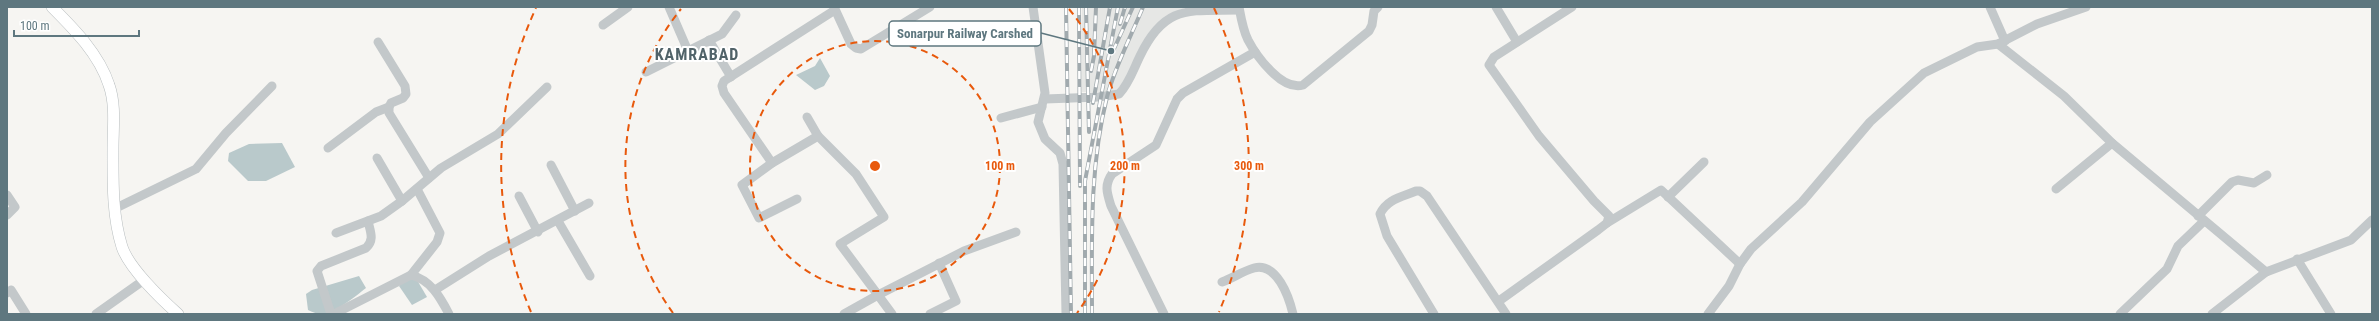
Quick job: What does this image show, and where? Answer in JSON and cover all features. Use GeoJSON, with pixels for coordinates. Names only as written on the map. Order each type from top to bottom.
{"type":"FeatureCollection","features":[{"type":"Feature","properties":{"kind":"main road"},"geometry":{"type":"LineString","coordinates":[[52,7],[78,33],[102,68],[109,85],[114,109],[114,209],[123,248],[144,280],[178,314]]}},
{"type":"Feature","properties":{"kind":"street"},"geometry":{"type":"LineString","coordinates":[[603,25],[628,7]]}},
{"type":"Feature","properties":{"kind":"street"},"geometry":{"type":"LineString","coordinates":[[669,7],[688,50]]}},
{"type":"Feature","properties":{"kind":"street"},"geometry":{"type":"LineString","coordinates":[[772,163],[724,93],[722,86],[731,77],[834,9],[851,44],[856,48],[861,49],[930,7]]}},
{"type":"Feature","properties":{"kind":"street"},"geometry":{"type":"LineString","coordinates":[[1032,7],[1043,103],[1038,122],[1045,139],[1060,153],[1063,164],[1066,314]]}},
{"type":"Feature","properties":{"kind":"street"},"geometry":{"type":"LineString","coordinates":[[1001,118],[1043,103],[1119,94],[1127,82],[1147,41],[1166,19],[1182,11],[1239,8],[1248,39],[1255,52],[1282,81],[1289,86],[1303,85],[1369,31],[1374,11],[1378,7]]}},
{"type":"Feature","properties":{"kind":"street"},"geometry":{"type":"LineString","coordinates":[[1496,7],[1517,42]]}},
{"type":"Feature","properties":{"kind":"street"},"geometry":{"type":"LineString","coordinates":[[1572,7],[1490,60],[1492,70],[1539,136],[1594,201],[1609,216],[1607,223]]}},
{"type":"Feature","properties":{"kind":"street"},"geometry":{"type":"LineString","coordinates":[[1990,7],[2002,42],[2064,96],[2112,143],[2266,272]]}},
{"type":"Feature","properties":{"kind":"street"},"geometry":{"type":"LineString","coordinates":[[1708,314],[1729,286],[1740,264],[1751,249],[1802,202],[1870,122],[1924,73],[1977,47],[2002,42],[2037,24],[2086,7]]}},
{"type":"Feature","properties":{"kind":"street"},"geometry":{"type":"LineString","coordinates":[[646,72],[722,34],[736,15]]}},
{"type":"Feature","properties":{"kind":"street"},"geometry":{"type":"LineString","coordinates":[[709,40],[731,77]]}},
{"type":"Feature","properties":{"kind":"street"},"geometry":{"type":"LineString","coordinates":[[328,148],[376,112],[388,107],[391,103],[402,98],[406,94],[405,86],[378,42]]}},
{"type":"Feature","properties":{"kind":"street"},"geometry":{"type":"LineString","coordinates":[[1164,314],[1111,206],[1106,191],[1107,180],[1112,174],[1156,145],[1177,99],[1183,93],[1255,52]]}},
{"type":"Feature","properties":{"kind":"street"},"geometry":{"type":"LineString","coordinates":[[114,209],[196,169],[226,133],[272,86]]}},
{"type":"Feature","properties":{"kind":"street"},"geometry":{"type":"LineString","coordinates":[[336,233],[381,216],[402,202],[429,178],[454,159],[498,134],[547,86]]}},
{"type":"Feature","properties":{"kind":"street"},"geometry":{"type":"LineString","coordinates":[[388,107],[394,122],[429,178]]}},
{"type":"Feature","properties":{"kind":"street"},"geometry":{"type":"LineString","coordinates":[[807,117],[818,136],[856,174],[884,217],[840,244],[892,314]]}},
{"type":"Feature","properties":{"kind":"street"},"geometry":{"type":"LineString","coordinates":[[797,199],[759,218],[742,185],[772,163],[818,136]]}},
{"type":"Feature","properties":{"kind":"street"},"geometry":{"type":"LineString","coordinates":[[2056,189],[2112,143]]}},
{"type":"Feature","properties":{"kind":"street"},"geometry":{"type":"LineString","coordinates":[[377,158],[402,202]]}},
{"type":"Feature","properties":{"kind":"street"},"geometry":{"type":"LineString","coordinates":[[1668,196],[1704,162]]}},
{"type":"Feature","properties":{"kind":"street"},"geometry":{"type":"LineString","coordinates":[[551,165],[575,211]]}},
{"type":"Feature","properties":{"kind":"street"},"geometry":{"type":"LineString","coordinates":[[2120,314],[2167,268],[2178,246],[2227,185],[2238,180],[2254,183],[2267,175]]}},
{"type":"Feature","properties":{"kind":"street"},"geometry":{"type":"LineString","coordinates":[[368,221],[372,239],[366,248],[321,266],[317,271],[332,314],[411,275],[437,242],[440,233],[417,189]]}},
{"type":"Feature","properties":{"kind":"street"},"geometry":{"type":"LineString","coordinates":[[1499,301],[1607,223],[1661,190],[1740,264]]}},
{"type":"Feature","properties":{"kind":"street"},"geometry":{"type":"LineString","coordinates":[[1434,314],[1409,276],[1386,236],[1381,222],[1380,214],[1384,206],[1392,200],[1416,191],[1420,191],[1427,196],[1499,301],[1506,314]]}},
{"type":"Feature","properties":{"kind":"street"},"geometry":{"type":"LineString","coordinates":[[7,195],[15,207],[7,215]]}},
{"type":"Feature","properties":{"kind":"street"},"geometry":{"type":"LineString","coordinates":[[519,196],[538,232]]}},
{"type":"Feature","properties":{"kind":"street"},"geometry":{"type":"LineString","coordinates":[[435,290],[489,256],[538,232],[589,204]]}},
{"type":"Feature","properties":{"kind":"street"},"geometry":{"type":"LineString","coordinates":[[2212,314],[2266,272],[2351,240],[2372,220]]}},
{"type":"Feature","properties":{"kind":"street"},"geometry":{"type":"LineString","coordinates":[[558,221],[590,276]]}},
{"type":"Feature","properties":{"kind":"street"},"geometry":{"type":"LineString","coordinates":[[844,314],[964,250],[1016,232]]}},
{"type":"Feature","properties":{"kind":"street"},"geometry":{"type":"LineString","coordinates":[[2297,260],[2331,314]]}},
{"type":"Feature","properties":{"kind":"street"},"geometry":{"type":"LineString","coordinates":[[930,314],[956,301],[938,263]]}},
{"type":"Feature","properties":{"kind":"street"},"geometry":{"type":"LineString","coordinates":[[1222,282],[1255,268],[1263,268],[1271,271],[1286,292],[1293,314]]}},
{"type":"Feature","properties":{"kind":"street"},"geometry":{"type":"LineString","coordinates":[[411,275],[418,276],[435,290],[449,314]]}},
{"type":"Feature","properties":{"kind":"street"},"geometry":{"type":"LineString","coordinates":[[96,314],[144,280]]}},
{"type":"Feature","properties":{"kind":"street"},"geometry":{"type":"LineString","coordinates":[[7,293],[11,290],[26,314]]}},
{"type":"Feature","properties":{"kind":"shaded area"},"geometry":{"type":"Polygon","coordinates":[[[1082,7],[1236,7],[1185,8],[1168,15],[1121,88],[1114,93],[1082,92],[1082,7]]]}},
{"type":"Feature","properties":{"kind":"shaded area"},"geometry":{"type":"Polygon","coordinates":[[[820,58],[830,76],[824,86],[815,90],[796,75],[815,66],[820,58]]]}},
{"type":"Feature","properties":{"kind":"shaded area"},"geometry":{"type":"Polygon","coordinates":[[[282,143],[295,167],[266,181],[248,181],[228,161],[229,153],[249,144],[282,143]]]}},
{"type":"Feature","properties":{"kind":"shaded area"},"geometry":{"type":"Polygon","coordinates":[[[359,276],[366,288],[346,303],[329,313],[324,314],[318,314],[308,310],[306,294],[312,290],[359,276]]]}},
{"type":"Feature","properties":{"kind":"shaded area"},"geometry":{"type":"Polygon","coordinates":[[[408,278],[417,280],[427,297],[412,305],[399,286],[408,278]]]}},
{"type":"Feature","properties":{"kind":"railway"},"geometry":{"type":"LineString","coordinates":[[1066,7],[1071,314]]}},
{"type":"Feature","properties":{"kind":"railway"},"geometry":{"type":"LineString","coordinates":[[1079,7],[1080,186]]}},
{"type":"Feature","properties":{"kind":"railway"},"geometry":{"type":"LineString","coordinates":[[1086,7],[1089,132]]}},
{"type":"Feature","properties":{"kind":"railway"},"geometry":{"type":"LineString","coordinates":[[1091,71],[1094,56],[1096,7]]}},
{"type":"Feature","properties":{"kind":"railway"},"geometry":{"type":"LineString","coordinates":[[1093,103],[1110,7]]}},
{"type":"Feature","properties":{"kind":"railway"},"geometry":{"type":"LineString","coordinates":[[1085,314],[1085,181],[1118,7]]}},
{"type":"Feature","properties":{"kind":"railway"},"geometry":{"type":"LineString","coordinates":[[1120,24],[1125,7]]}},
{"type":"Feature","properties":{"kind":"railway"},"geometry":{"type":"LineString","coordinates":[[1113,51],[1133,7]]}},
{"type":"Feature","properties":{"kind":"railway"},"geometry":{"type":"LineString","coordinates":[[1092,314],[1094,178],[1101,124],[1110,86],[1143,7]]}},
{"type":"Feature","properties":{"kind":"place","name":"Sonarpur Railway Carshed"},"geometry":{"type":"Point","coordinates":[1111,51]}},
{"type":"Feature","properties":{"kind":"district","name":"KAMRABAD"},"geometry":{"type":"Point","coordinates":[697,54]}}]}
